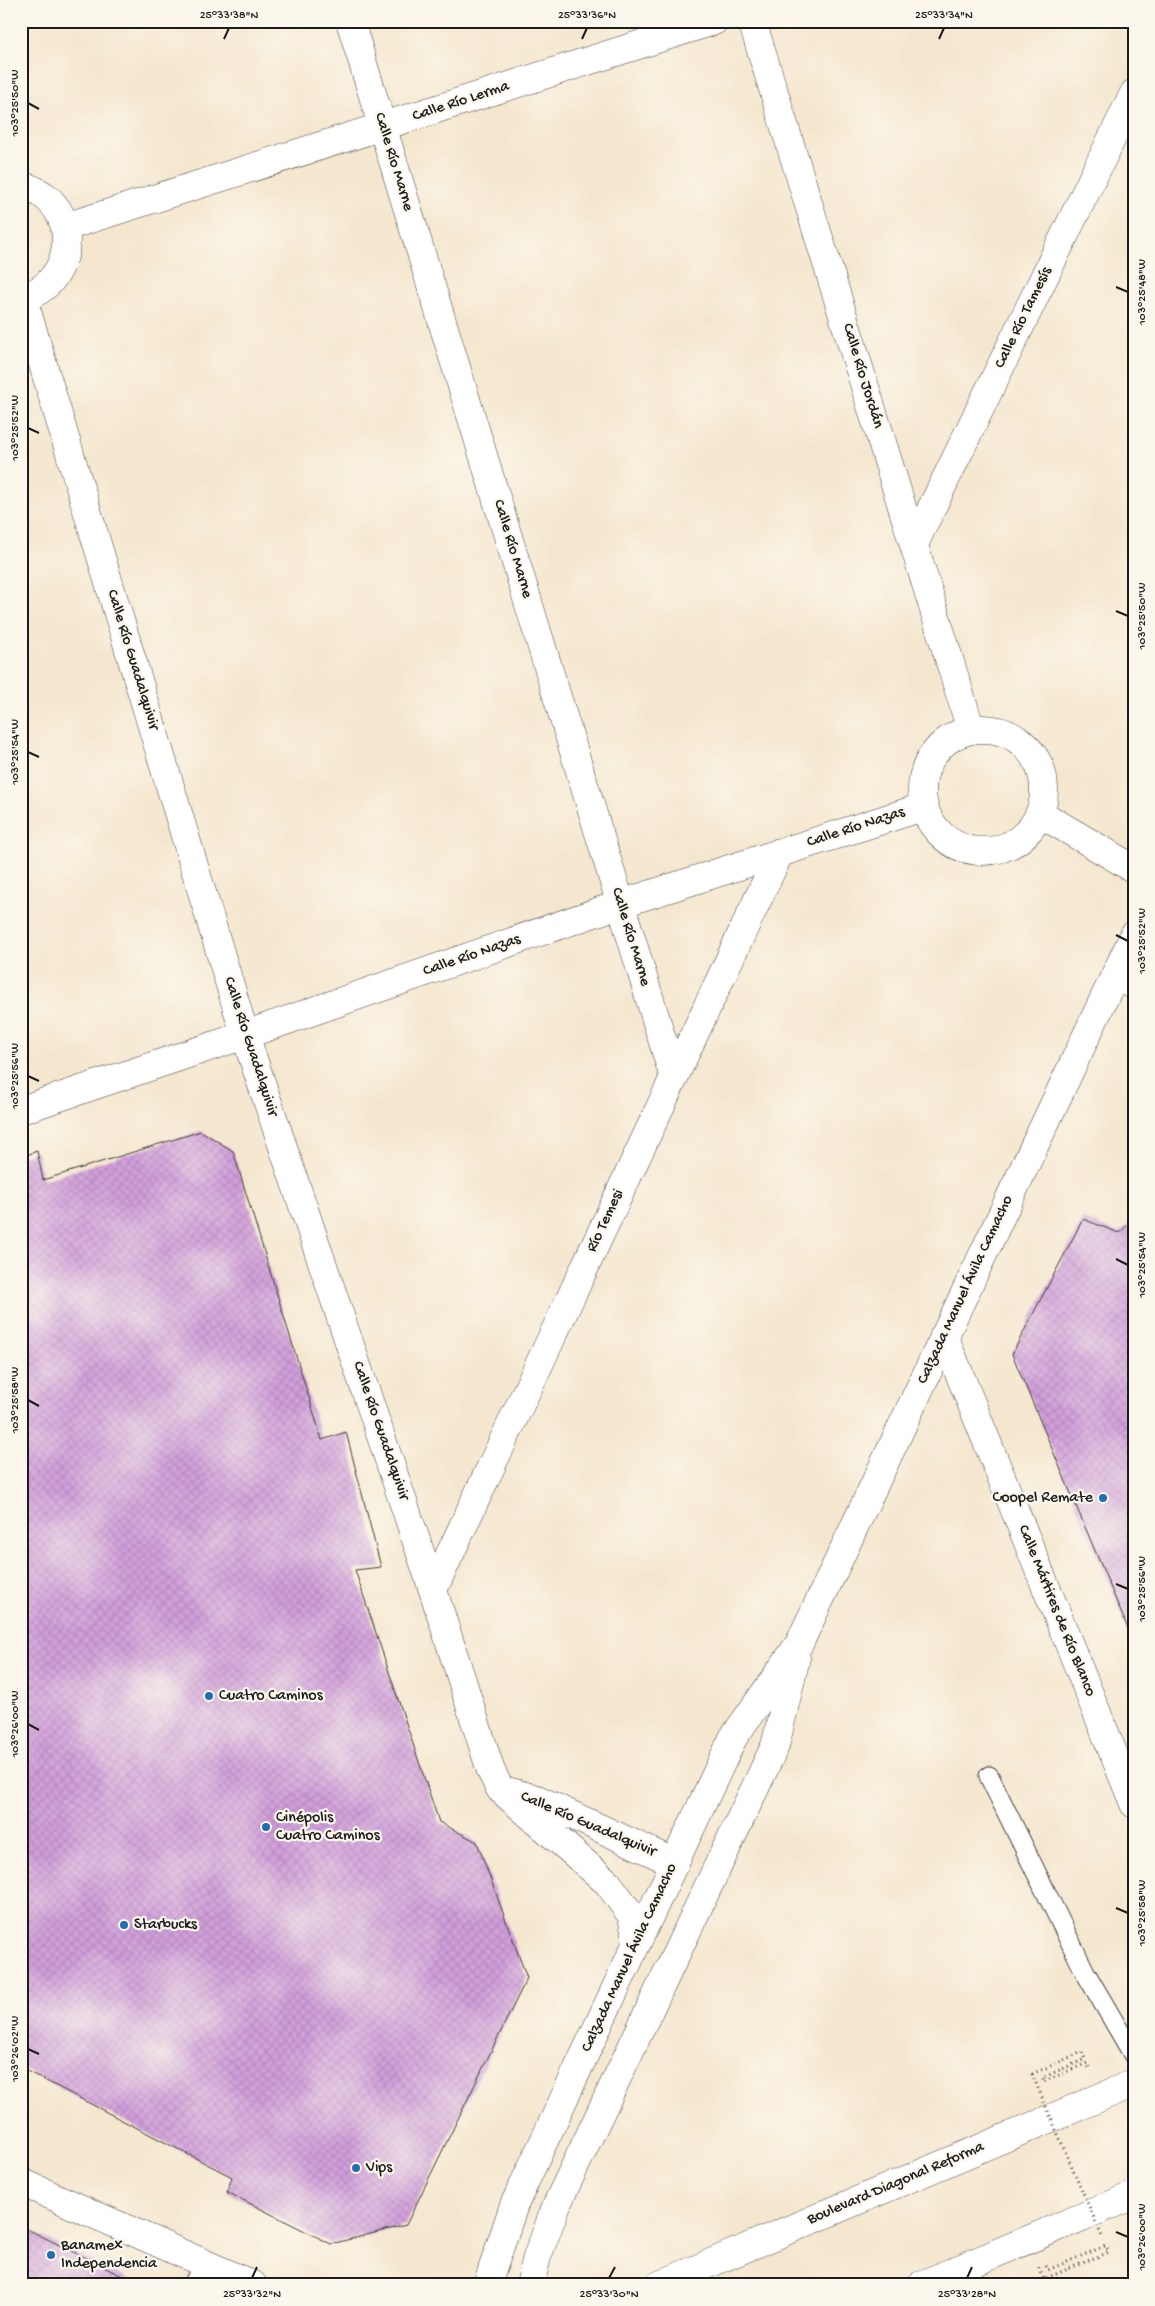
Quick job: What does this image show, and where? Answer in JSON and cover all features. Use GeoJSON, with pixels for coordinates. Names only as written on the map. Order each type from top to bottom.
{"type":"FeatureCollection","features":[{"type":"Feature","properties":{"kind":"street","name":"Calle Río Marne"},"geometry":{"type":"LineString","coordinates":[[350,21],[674,1078]]}},
{"type":"Feature","properties":{"kind":"street","name":"Calle Río Lerma"},"geometry":{"type":"LineString","coordinates":[[65,227],[714,21]]}},
{"type":"Feature","properties":{"kind":"street","name":"Calle Río Jordán"},"geometry":{"type":"LineString","coordinates":[[752,21],[972,730]]}},
{"type":"Feature","properties":{"kind":"street","name":"Calle Río Tamesís"},"geometry":{"type":"LineString","coordinates":[[914,544],[1134,93]]}},
{"type":"Feature","properties":{"kind":"street"},"geometry":{"type":"LineString","coordinates":[[21,186],[31,188],[46,197],[58,211],[65,227],[66,245],[63,263],[54,279],[40,290],[22,298]]}},
{"type":"Feature","properties":{"kind":"street","name":"Calle Río Guadalquivir"},"geometry":{"type":"LineString","coordinates":[[22,298],[245,1036],[433,1590],[491,1771],[500,1789],[608,1882],[632,1916],[637,1942]]}},
{"type":"Feature","properties":{"kind":"street"},"geometry":{"type":"LineString","coordinates":[[983,728],[1012,734],[1035,755],[1045,784],[1041,814],[1022,839],[994,852],[964,850],[957,846],[938,833],[923,807],[921,784],[928,762],[941,744],[961,732],[972,730],[983,728]]}},
{"type":"Feature","properties":{"kind":"street","name":"Calle Río Nazas"},"geometry":{"type":"LineString","coordinates":[[21,1110],[245,1036],[620,904],[923,807]]}},
{"type":"Feature","properties":{"kind":"street"},"geometry":{"type":"LineString","coordinates":[[1041,814],[1134,869]]}},
{"type":"Feature","properties":{"kind":"street","name":"Río Temesi"},"geometry":{"type":"LineString","coordinates":[[433,1590],[780,852]]}},
{"type":"Feature","properties":{"kind":"street","name":"Calzada Manuel Ávila Camacho"},"geometry":{"type":"LineString","coordinates":[[487,2285],[514,2206],[733,1738],[799,1644],[944,1336],[1124,981],[1134,935]]}},
{"type":"Feature","properties":{"kind":"street","name":"Calle Mártires de Río Blanco"},"geometry":{"type":"LineString","coordinates":[[944,1336],[1134,1804]]}},
{"type":"Feature","properties":{"kind":"street","name":"Calzada Manuel Ávila Camacho"},"geometry":{"type":"LineString","coordinates":[[530,2285],[537,2256],[557,2204],[775,1746],[799,1644]]}},
{"type":"Feature","properties":{"kind":"street","name":"Calle Río Guadalquivir"},"geometry":{"type":"LineString","coordinates":[[500,1789],[537,1799],[675,1863]]}},
{"type":"Feature","properties":{"kind":"street"},"geometry":{"type":"LineString","coordinates":[[675,1863],[690,1866],[704,1860],[718,1846],[744,1811]]}},
{"type":"Feature","properties":{"kind":"street","name":"Boulevard Diagonal Reforma"},"geometry":{"type":"LineString","coordinates":[[659,2285],[1134,2083]]}},
{"type":"Feature","properties":{"kind":"street"},"geometry":{"type":"LineString","coordinates":[[21,2182],[199,2273],[253,2285]]}},
{"type":"Feature","properties":{"kind":"street"},"geometry":{"type":"LineString","coordinates":[[921,2285],[1134,2195]]}},
{"type":"Feature","properties":{"kind":"lane"},"geometry":{"type":"LineString","coordinates":[[989,1776],[1085,1972],[1134,2056]]}},
{"type":"Feature","properties":{"kind":"path"},"geometry":{"type":"LineString","coordinates":[[1101,2098],[1087,2063],[1043,2082],[1042,2078],[1085,2058],[1082,2052],[1032,2074],[1103,2239]]}},
{"type":"Feature","properties":{"kind":"building","name":"Cuatro Caminos"},"geometry":{"type":"Polygon","coordinates":[[[201,1131],[233,1151],[322,1440],[346,1432],[381,1567],[355,1570],[439,1822],[477,1842],[527,1978],[406,2225],[331,2244],[227,2192],[232,2177],[21,2068],[21,1157],[37,1151],[43,1180],[201,1131]]]}},
{"type":"Feature","properties":{"kind":"building","name":"Coopel Remate"},"geometry":{"type":"Polygon","coordinates":[[[1083,1219],[1119,1233],[1134,1219],[1134,1643],[1012,1354],[1083,1219]]]}},
{"type":"Feature","properties":{"kind":"building","name":"Banamex Independencia"},"geometry":{"type":"Polygon","coordinates":[[[21,2226],[140,2285],[21,2285],[21,2226]]]}},
{"type":"Feature","properties":{"kind":"place","name":"Coopel Remate"},"geometry":{"type":"Point","coordinates":[1103,1498]}},
{"type":"Feature","properties":{"kind":"place","name":"Cuatro Caminos"},"geometry":{"type":"Point","coordinates":[209,1696]}},
{"type":"Feature","properties":{"kind":"place","name":"Cinépolis Cuatro Caminos"},"geometry":{"type":"Point","coordinates":[266,1827]}},
{"type":"Feature","properties":{"kind":"place","name":"Starbucks"},"geometry":{"type":"Point","coordinates":[124,1925]}},
{"type":"Feature","properties":{"kind":"place","name":"Vips"},"geometry":{"type":"Point","coordinates":[356,2168]}},
{"type":"Feature","properties":{"kind":"place","name":"Banamex Independencia"},"geometry":{"type":"Point","coordinates":[51,2255]}}]}
